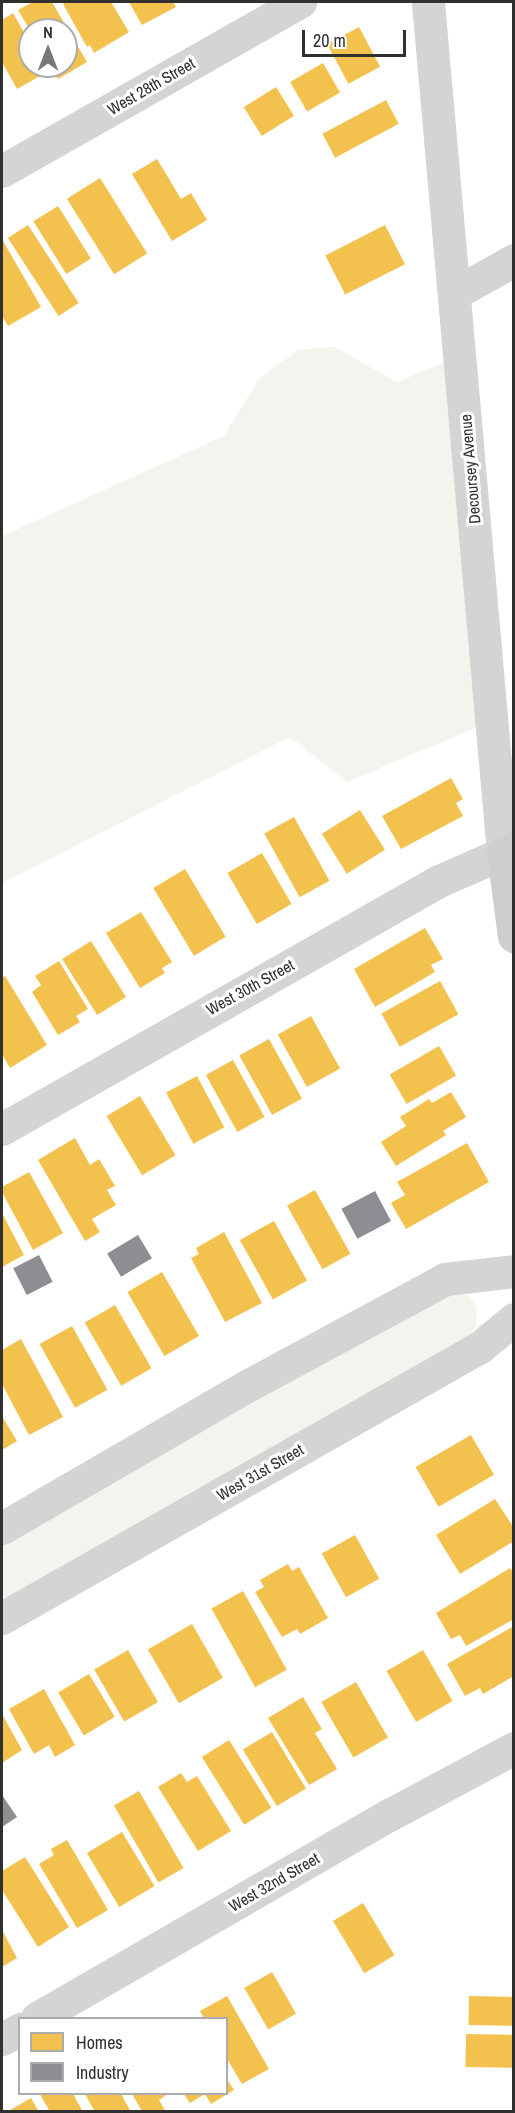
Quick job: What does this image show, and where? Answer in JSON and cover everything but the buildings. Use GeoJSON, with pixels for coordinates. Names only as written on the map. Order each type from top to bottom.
{"type":"FeatureCollection","features":[{"type":"Feature","properties":{"kind":"main road","name":"Decoursey Avenue"},"geometry":{"type":"LineString","coordinates":[[508,851],[513,936]]}},
{"type":"Feature","properties":{"kind":"street","name":"West 28th Street"},"geometry":{"type":"LineString","coordinates":[[2,171],[300,2]]}},
{"type":"Feature","properties":{"kind":"street","name":"Decoursey Avenue"},"geometry":{"type":"LineString","coordinates":[[428,2],[508,851]]}},
{"type":"Feature","properties":{"kind":"street"},"geometry":{"type":"LineString","coordinates":[[455,293],[513,260]]}},
{"type":"Feature","properties":{"kind":"street","name":"West 30th Street"},"geometry":{"type":"LineString","coordinates":[[2,1129],[439,881],[508,851]]}},
{"type":"Feature","properties":{"kind":"street"},"geometry":{"type":"LineString","coordinates":[[2,1528],[249,1385],[445,1279],[513,1271]]}},
{"type":"Feature","properties":{"kind":"street","name":"West 31st Street"},"geometry":{"type":"LineString","coordinates":[[2,1618],[480,1347],[513,1318]]}},
{"type":"Feature","properties":{"kind":"street","name":"West 32nd Street"},"geometry":{"type":"LineString","coordinates":[[40,2017],[391,1814],[513,1748]]}},
{"type":"Feature","properties":{"kind":"street"},"geometry":{"type":"LineString","coordinates":[[2,2039],[18,2029]]}},
{"type":"Feature","properties":{"kind":"shaded area"},"geometry":{"type":"Polygon","coordinates":[[[335,347],[397,382],[460,356],[492,721],[347,782],[290,737],[2,883],[2,536],[224,436],[259,379],[298,350],[335,347]]]}},
{"type":"Feature","properties":{"kind":"shaded area"},"geometry":{"type":"Polygon","coordinates":[[[453,1293],[469,1295],[477,1308],[476,1326],[468,1338],[2,1603],[2,1545],[439,1297],[453,1293]]]}}]}
